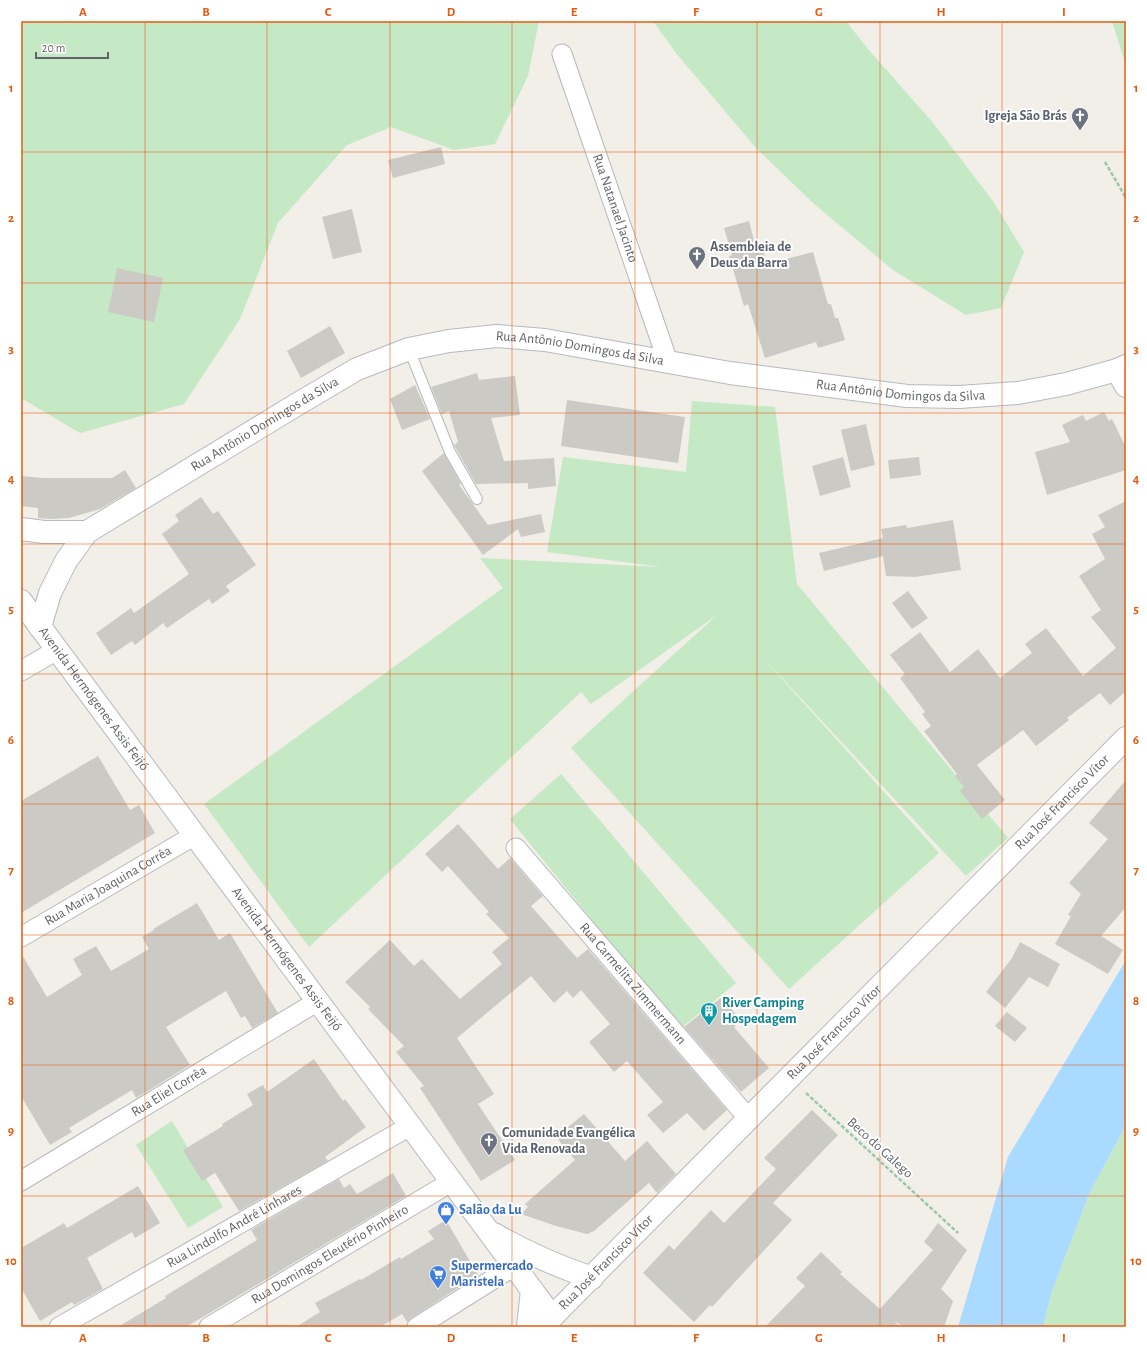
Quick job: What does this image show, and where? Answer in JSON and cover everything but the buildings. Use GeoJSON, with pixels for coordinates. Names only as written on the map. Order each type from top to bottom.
{"type":"FeatureCollection","features":[{"type":"Feature","properties":{"kind":"main road","name":"Rua Antônio Domingos da Silva"},"geometry":{"type":"LineString","coordinates":[[40,627],[50,593],[66,561],[87,532],[296,404],[357,369],[409,350],[449,341],[497,336],[545,340],[730,373],[907,396],[959,397],[1018,393],[1123,374]]}},
{"type":"Feature","properties":{"kind":"main road"},"geometry":{"type":"LineString","coordinates":[[21,529],[44,532],[87,532]]}},
{"type":"Feature","properties":{"kind":"main road","name":"Avenida Hermógenes Assis Feijó"},"geometry":{"type":"LineString","coordinates":[[21,601],[532,1290],[552,1324]]}},
{"type":"Feature","properties":{"kind":"main road","name":"Rua José Francisco Vítor"},"geometry":{"type":"LineString","coordinates":[[552,1324],[592,1278],[1126,738]]}},
{"type":"Feature","properties":{"kind":"main road"},"geometry":{"type":"LineString","coordinates":[[486,1229],[537,1257],[592,1278]]}},
{"type":"Feature","properties":{"kind":"main road"},"geometry":{"type":"LineString","coordinates":[[528,1327],[532,1290]]}},
{"type":"Feature","properties":{"kind":"street","name":"Rua Natanael Jacinto"},"geometry":{"type":"LineString","coordinates":[[562,54],[668,362]]}},
{"type":"Feature","properties":{"kind":"street"},"geometry":{"type":"LineString","coordinates":[[21,671],[57,650]]}},
{"type":"Feature","properties":{"kind":"street","name":"Rua Maria Joaquina Corrêa"},"geometry":{"type":"LineString","coordinates":[[21,937],[195,835]]}},
{"type":"Feature","properties":{"kind":"street","name":"Rua Carmelita Zimmermann"},"geometry":{"type":"LineString","coordinates":[[516,848],[749,1119]]}},
{"type":"Feature","properties":{"kind":"street","name":"Rua Eliel Corrêa"},"geometry":{"type":"LineString","coordinates":[[21,1180],[318,1001]]}},
{"type":"Feature","properties":{"kind":"street","name":"Rua Lindolfo André Linhares"},"geometry":{"type":"LineString","coordinates":[[59,1327],[410,1126]]}},
{"type":"Feature","properties":{"kind":"street","name":"Rua Domingos Eleutério Pinheiro"},"geometry":{"type":"LineString","coordinates":[[209,1327],[451,1182]]}},
{"type":"Feature","properties":{"kind":"street"},"geometry":{"type":"LineString","coordinates":[[417,1327],[514,1266]]}},
{"type":"Feature","properties":{"kind":"lane"},"geometry":{"type":"LineString","coordinates":[[409,350],[450,452],[477,499]]}},
{"type":"Feature","properties":{"kind":"path"},"geometry":{"type":"LineString","coordinates":[[1105,162],[1126,198]]}},
{"type":"Feature","properties":{"kind":"path","name":"Beco do Galego"},"geometry":{"type":"LineString","coordinates":[[789,1078],[958,1233]]}},
{"type":"Feature","properties":{"kind":"green space"},"geometry":{"type":"Polygon","coordinates":[[[21,21],[539,21],[528,76],[495,144],[454,150],[391,127],[347,145],[278,223],[240,319],[184,404],[80,433],[21,398],[21,21]]]}},
{"type":"Feature","properties":{"kind":"green space"},"geometry":{"type":"Polygon","coordinates":[[[653,21],[846,21],[868,49],[934,124],[993,201],[1024,252],[1001,308],[966,315],[893,270],[813,203],[755,147],[676,53],[653,21]]]}},
{"type":"Feature","properties":{"kind":"green space"},"geometry":{"type":"Polygon","coordinates":[[[1112,21],[1126,21],[1126,66],[1112,21]]]}},
{"type":"Feature","properties":{"kind":"green space"},"geometry":{"type":"Polygon","coordinates":[[[692,401],[775,407],[797,584],[1008,838],[966,876],[755,649],[939,853],[789,989],[571,748],[717,615],[591,704],[581,692],[309,947],[204,804],[503,588],[480,558],[662,567],[547,552],[563,457],[686,472],[692,401]]]}},
{"type":"Feature","properties":{"kind":"green space"},"geometry":{"type":"Polygon","coordinates":[[[561,774],[736,983],[680,1029],[510,819],[561,774]]]}},
{"type":"Feature","properties":{"kind":"green space"},"geometry":{"type":"Polygon","coordinates":[[[172,1121],[223,1207],[188,1228],[136,1145],[172,1121]]]}},
{"type":"Feature","properties":{"kind":"green space"},"geometry":{"type":"Polygon","coordinates":[[[1126,1125],[1126,1327],[1043,1327],[1051,1294],[1089,1194],[1126,1125]]]}},
{"type":"Feature","properties":{"kind":"water"},"geometry":{"type":"Polygon","coordinates":[[[1126,960],[1126,1125],[1089,1194],[1051,1294],[1043,1327],[958,1327],[1008,1157],[1126,960]]]}},
{"type":"Feature","properties":{"kind":"place","name":"Igreja São Brás"},"geometry":{"type":"Point","coordinates":[1080,131]}},
{"type":"Feature","properties":{"kind":"place","name":"Assembleia de Deus da Barra"},"geometry":{"type":"Point","coordinates":[697,270]}},
{"type":"Feature","properties":{"kind":"place","name":"River Camping Hospedagem"},"geometry":{"type":"Point","coordinates":[709,1026]}},
{"type":"Feature","properties":{"kind":"place","name":"Comunidade Evangélica Vida Renovada"},"geometry":{"type":"Point","coordinates":[489,1156]}},
{"type":"Feature","properties":{"kind":"place","name":"Salão da Lu"},"geometry":{"type":"Point","coordinates":[446,1225]}},
{"type":"Feature","properties":{"kind":"place","name":"Supermercado Maristela"},"geometry":{"type":"Point","coordinates":[438,1289]}}]}
